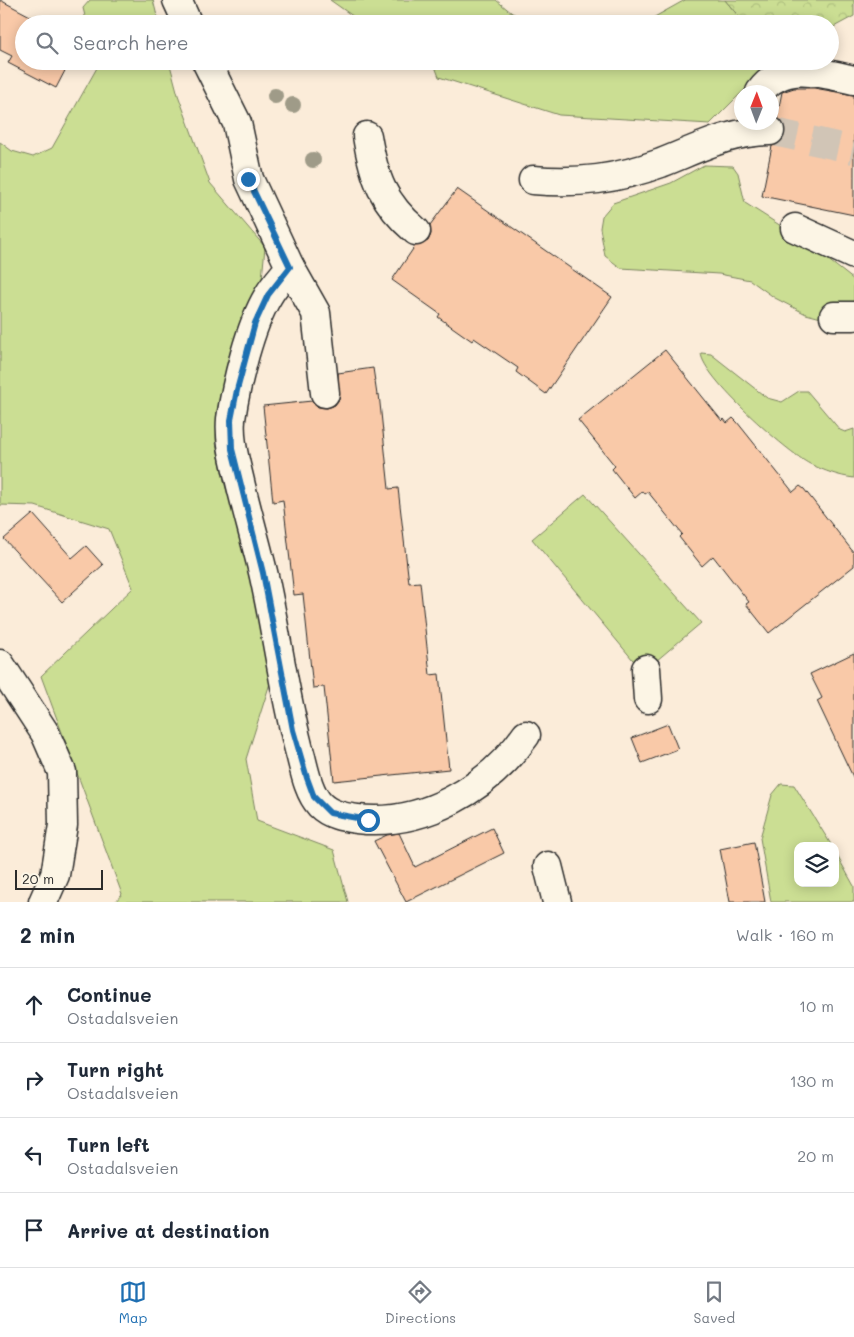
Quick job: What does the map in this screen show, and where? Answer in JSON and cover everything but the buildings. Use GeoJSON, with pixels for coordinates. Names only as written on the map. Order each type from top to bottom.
{"type":"FeatureCollection","features":[{"type":"Feature","properties":{"kind":"street"},"geometry":{"type":"LineString","coordinates":[[177,0],[184,15]]}},
{"type":"Feature","properties":{"kind":"street"},"geometry":{"type":"LineString","coordinates":[[210,70],[236,123],[248,179],[290,267],[316,314],[325,393]]}},
{"type":"Feature","properties":{"kind":"street"},"geometry":{"type":"LineString","coordinates":[[768,85],[775,78],[786,73],[800,71],[854,80]]}},
{"type":"Feature","properties":{"kind":"street"},"geometry":{"type":"LineString","coordinates":[[533,180],[568,183],[630,173],[736,130]]}},
{"type":"Feature","properties":{"kind":"street"},"geometry":{"type":"LineString","coordinates":[[367,136],[371,158],[381,190],[401,218],[416,231]]}},
{"type":"Feature","properties":{"kind":"street"},"geometry":{"type":"LineString","coordinates":[[795,228],[854,255]]}},
{"type":"Feature","properties":{"kind":"street"},"geometry":{"type":"LineString","coordinates":[[290,267],[268,295],[255,323],[231,420],[232,449],[263,573],[293,730],[314,797],[330,813],[361,819],[395,818],[423,812],[447,804],[479,783],[503,764],[526,735]]}},
{"type":"Feature","properties":{"kind":"street"},"geometry":{"type":"LineString","coordinates":[[0,664],[45,733],[62,772],[63,825],[55,875],[44,902]]}},
{"type":"Feature","properties":{"kind":"street"},"geometry":{"type":"LineString","coordinates":[[646,669],[648,699]]}},
{"type":"Feature","properties":{"kind":"street"},"geometry":{"type":"LineString","coordinates":[[548,866],[557,902]]}},
{"type":"Feature","properties":{"kind":"green space"},"geometry":{"type":"Polygon","coordinates":[[[90,0],[153,0],[157,15],[85,15],[83,8],[90,0]]]}},
{"type":"Feature","properties":{"kind":"green space"},"geometry":{"type":"Polygon","coordinates":[[[330,0],[496,0],[517,15],[351,15],[330,0]]]}},
{"type":"Feature","properties":{"kind":"green space"},"geometry":{"type":"Polygon","coordinates":[[[685,0],[725,0],[738,15],[658,15],[685,0]]]}},
{"type":"Feature","properties":{"kind":"green space"},"geometry":{"type":"Polygon","coordinates":[[[725,0],[854,0],[854,16],[839,24],[839,15],[738,15],[725,0]]]}},
{"type":"Feature","properties":{"kind":"green space"},"geometry":{"type":"Polygon","coordinates":[[[96,70],[171,70],[178,95],[210,183],[265,247],[262,279],[243,323],[217,410],[216,443],[225,485],[253,575],[271,680],[246,759],[257,821],[334,850],[348,902],[115,902],[122,894],[41,676],[133,588],[109,529],[35,506],[0,505],[0,142],[12,151],[33,157],[52,148],[96,70]]]}},
{"type":"Feature","properties":{"kind":"green space"},"geometry":{"type":"Polygon","coordinates":[[[436,70],[764,70],[749,85],[734,85],[734,100],[710,124],[559,115],[439,77],[436,70]]]}},
{"type":"Feature","properties":{"kind":"green space"},"geometry":{"type":"Polygon","coordinates":[[[704,165],[733,166],[738,173],[745,203],[803,240],[854,280],[854,312],[825,319],[806,314],[775,298],[750,280],[719,274],[621,268],[605,256],[600,228],[602,216],[613,203],[671,183],[704,165]]]}},
{"type":"Feature","properties":{"kind":"green space"},"geometry":{"type":"Polygon","coordinates":[[[701,353],[711,354],[767,398],[782,402],[799,391],[807,391],[840,430],[845,432],[854,429],[854,478],[832,473],[810,464],[784,445],[730,396],[715,379],[705,364],[701,353]]]}},
{"type":"Feature","properties":{"kind":"green space"},"geometry":{"type":"Polygon","coordinates":[[[585,494],[701,623],[643,672],[532,539],[585,494]]]}},
{"type":"Feature","properties":{"kind":"green space"},"geometry":{"type":"Polygon","coordinates":[[[781,784],[794,785],[830,842],[794,842],[794,887],[839,887],[839,859],[854,886],[854,902],[771,902],[760,838],[772,795],[781,784]]]}},
{"type":"Feature","properties":{"kind":"tunnel"},"geometry":{"type":"LineString","coordinates":[[770,131],[854,150]]}},
{"type":"Feature","properties":{"kind":"route"},"geometry":{"type":"LineString","coordinates":[[248,179],[290,267],[268,295],[255,323],[231,420],[232,449],[263,573],[293,730],[307,778],[314,797],[330,813],[368,820]]}}]}
